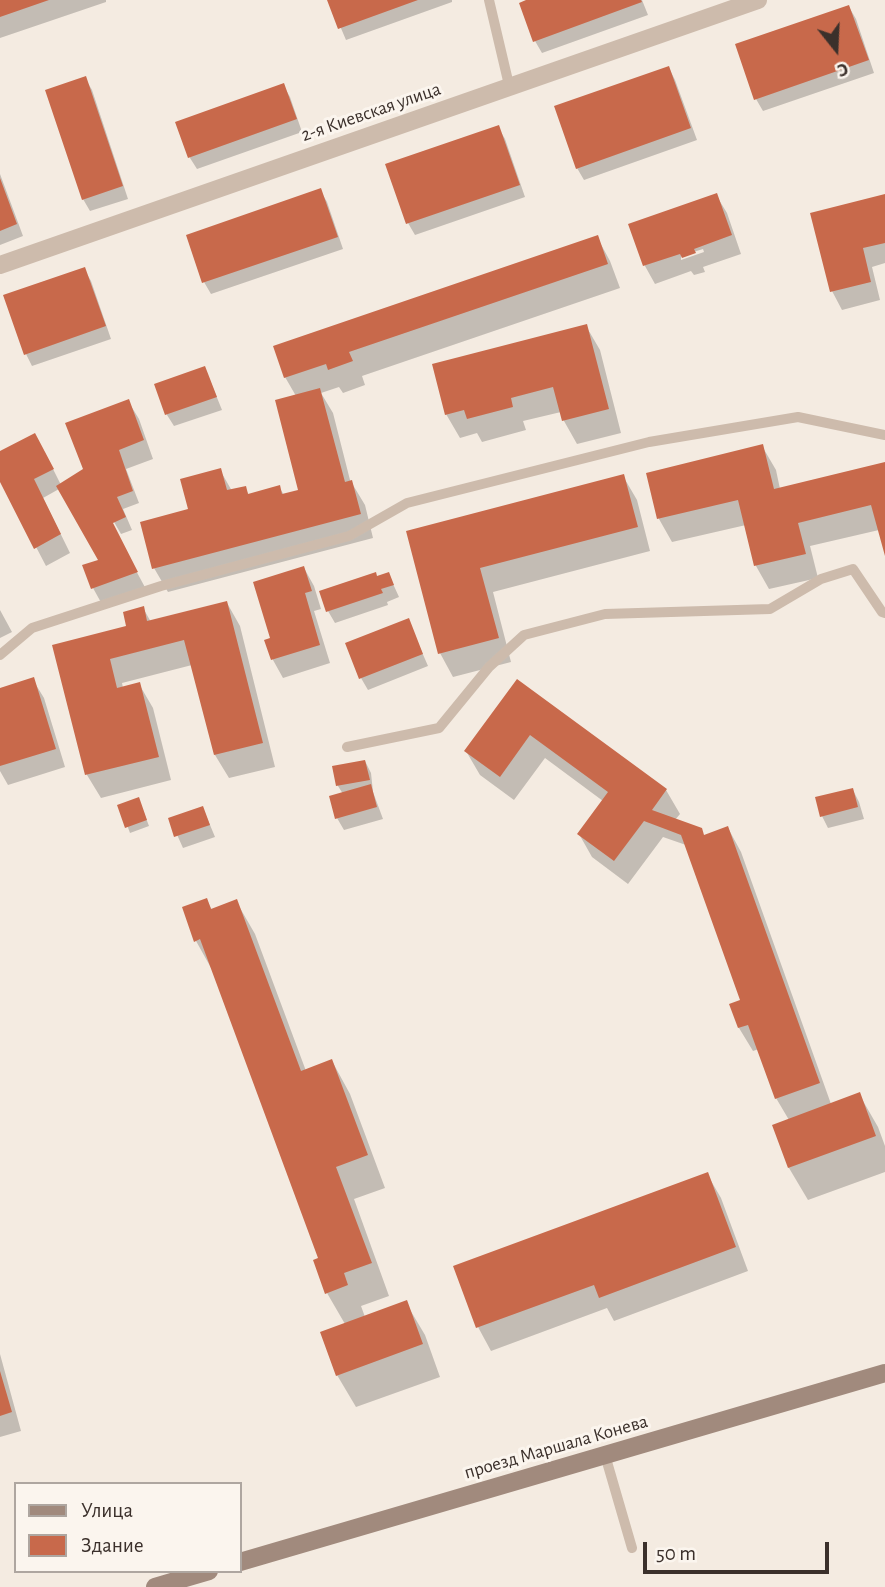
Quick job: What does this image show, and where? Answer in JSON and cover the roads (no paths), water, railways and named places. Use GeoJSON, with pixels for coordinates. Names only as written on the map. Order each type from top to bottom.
{"type":"FeatureCollection","features":[{"type":"Feature","properties":{"kind":"street","name":"2-я Киевская улица"},"geometry":{"type":"LineString","coordinates":[[0,265],[758,0]]}},
{"type":"Feature","properties":{"kind":"street","name":"проезд Маршала Конева"},"geometry":{"type":"LineString","coordinates":[[242,1561],[885,1373]]}},
{"type":"Feature","properties":{"kind":"street"},"geometry":{"type":"LineString","coordinates":[[155,1587],[202,1573]]}},
{"type":"Feature","properties":{"kind":"lane"},"geometry":{"type":"LineString","coordinates":[[489,0],[509,85]]}},
{"type":"Feature","properties":{"kind":"lane"},"geometry":{"type":"LineString","coordinates":[[0,655],[32,628],[161,586],[349,536],[407,503],[649,442],[798,418],[885,435]]}},
{"type":"Feature","properties":{"kind":"lane"},"geometry":{"type":"LineString","coordinates":[[346,747],[439,728],[489,667],[524,635],[605,614],[770,609],[821,579],[853,569],[885,613]]}},
{"type":"Feature","properties":{"kind":"lane"},"geometry":{"type":"LineString","coordinates":[[605,1455],[632,1548]]}}]}
